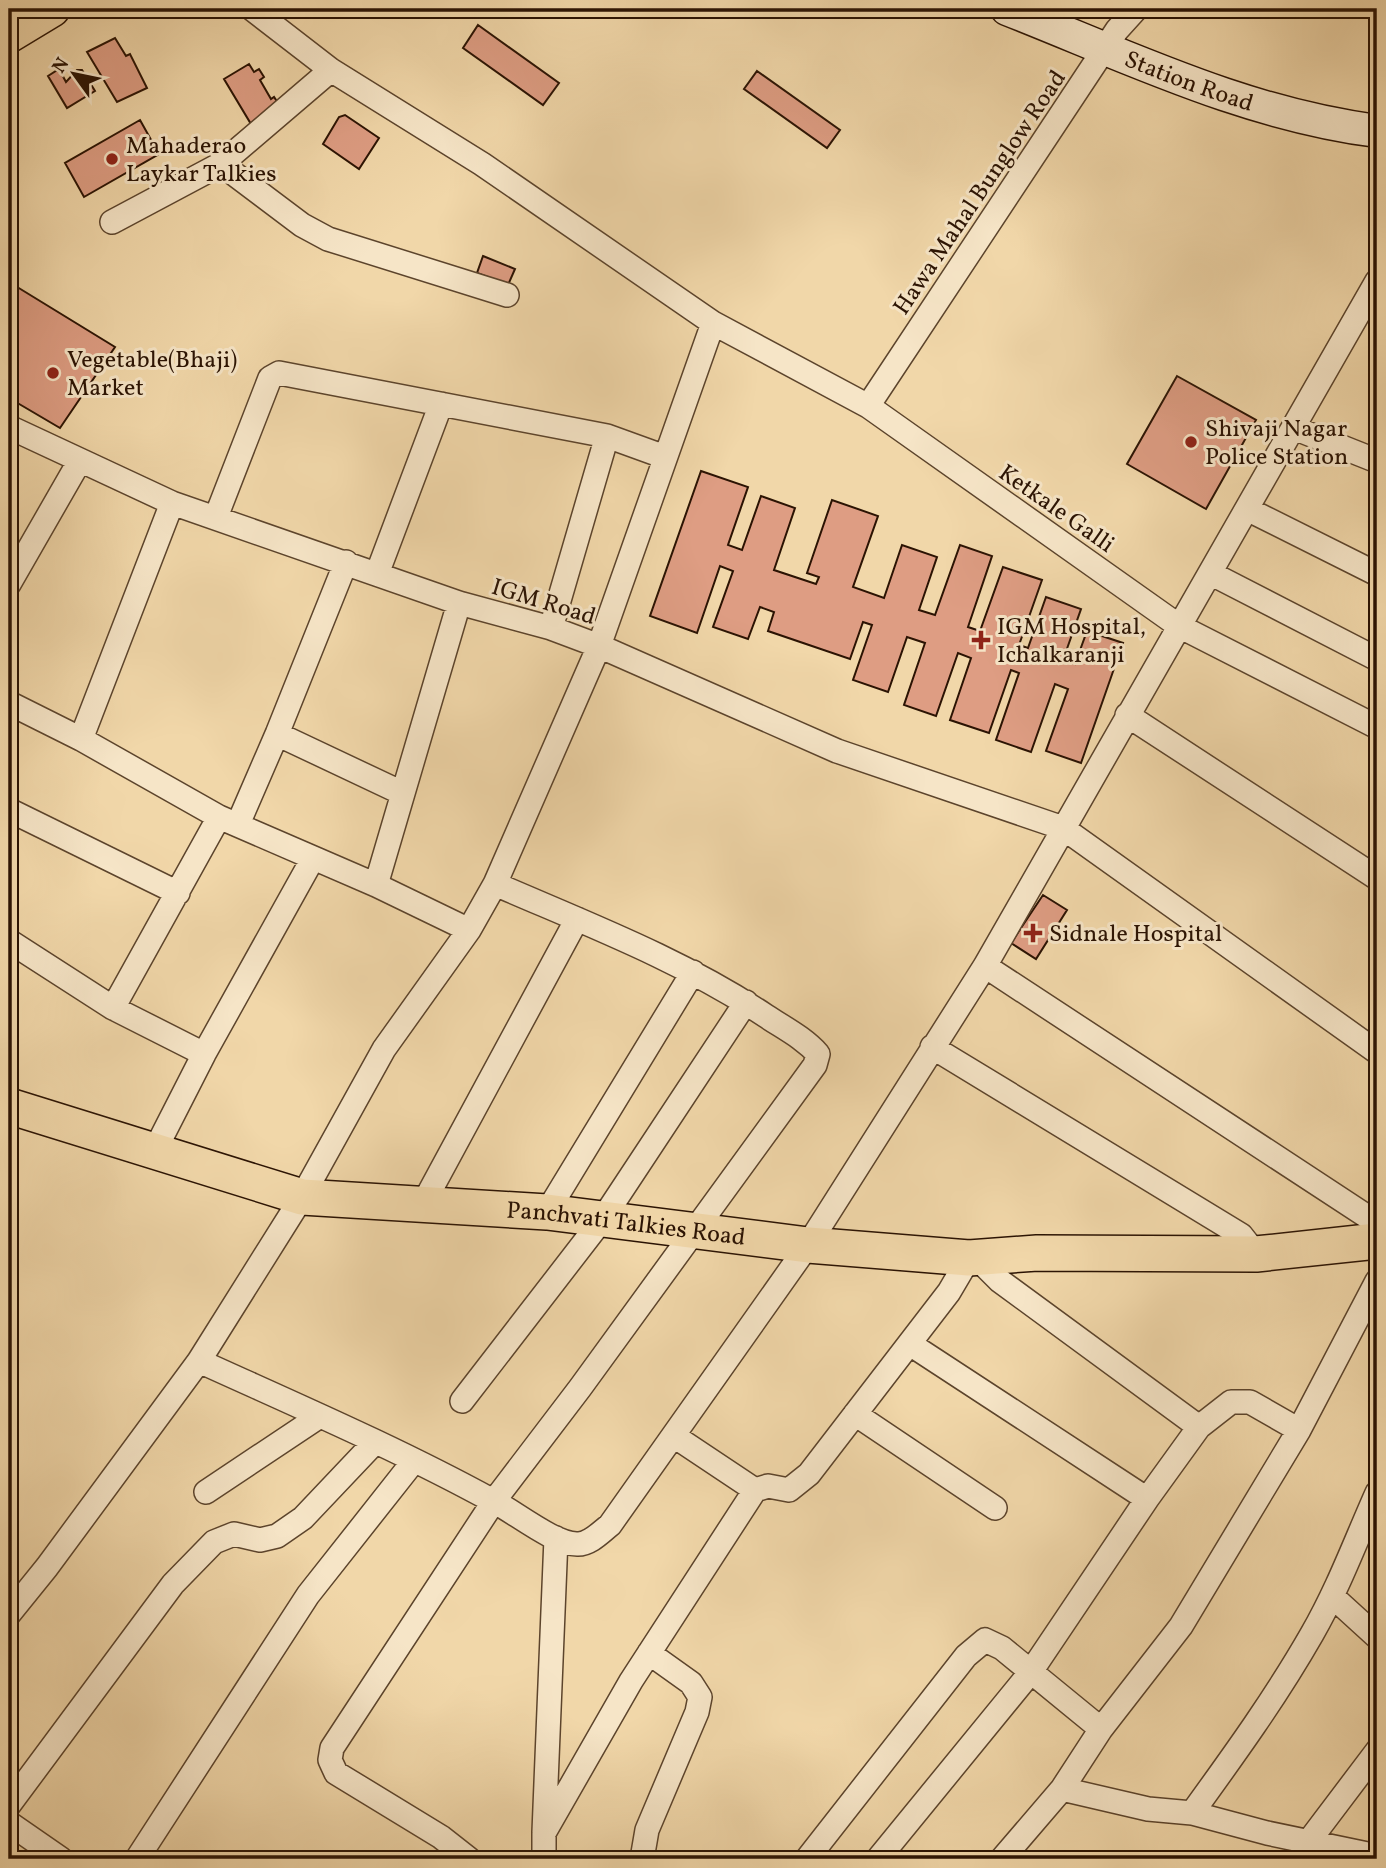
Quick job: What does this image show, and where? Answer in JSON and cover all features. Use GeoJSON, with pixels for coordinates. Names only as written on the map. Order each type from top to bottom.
{"type":"FeatureCollection","features":[{"type":"Feature","properties":{"kind":"main road","name":"Station Road"},"geometry":{"type":"LineString","coordinates":[[1007,9],[1120,29],[1179,80],[1243,103],[1293,117],[1377,131]]}},
{"type":"Feature","properties":{"kind":"main road","name":"Station Road"},"geometry":{"type":"LineString","coordinates":[[1065,9],[1120,29],[1210,72],[1278,94],[1377,114]]}},
{"type":"Feature","properties":{"kind":"main road","name":"Panchvati Talkies Road"},"geometry":{"type":"LineString","coordinates":[[9,1106],[302,1196],[604,1217],[808,1245],[977,1258],[1037,1253],[1256,1254],[1377,1241]]}},
{"type":"Feature","properties":{"kind":"street","name":"Ketkale Galli"},"geometry":{"type":"LineString","coordinates":[[252,9],[331,70],[482,164],[713,323],[868,406],[1179,626],[1377,727]]}},
{"type":"Feature","properties":{"kind":"street","name":"Hawa Mahal Bunglow Road"},"geometry":{"type":"LineString","coordinates":[[868,406],[1120,29]]}},
{"type":"Feature","properties":{"kind":"street"},"geometry":{"type":"LineString","coordinates":[[112,222],[221,164],[331,70]]}},
{"type":"Feature","properties":{"kind":"street"},"geometry":{"type":"LineString","coordinates":[[221,164],[302,225],[328,239],[507,295]]}},
{"type":"Feature","properties":{"kind":"street"},"geometry":{"type":"LineString","coordinates":[[199,1361],[375,1442],[494,1501],[556,1538],[579,1545],[594,1539],[610,1525],[808,1245],[985,966],[1377,281]]}},
{"type":"Feature","properties":{"kind":"street"},"geometry":{"type":"LineString","coordinates":[[9,1614],[47,1567],[199,1361],[302,1196],[384,1049],[469,930],[495,884],[599,646],[713,323]]}},
{"type":"Feature","properties":{"kind":"street"},"geometry":{"type":"LineString","coordinates":[[216,517],[270,378],[279,373],[607,436],[665,457]]}},
{"type":"Feature","properties":{"kind":"street"},"geometry":{"type":"LineString","coordinates":[[377,574],[441,404]]}},
{"type":"Feature","properties":{"kind":"street","name":"IGM Road"},"geometry":{"type":"LineString","coordinates":[[9,427],[79,462],[172,503],[459,603],[551,628],[599,646],[837,751],[1063,828],[1377,1052]]}},
{"type":"Feature","properties":{"kind":"street"},"geometry":{"type":"LineString","coordinates":[[1294,428],[1377,461]]}},
{"type":"Feature","properties":{"kind":"street"},"geometry":{"type":"LineString","coordinates":[[551,628],[607,436]]}},
{"type":"Feature","properties":{"kind":"street"},"geometry":{"type":"LineString","coordinates":[[9,584],[79,462]]}},
{"type":"Feature","properties":{"kind":"street"},"geometry":{"type":"LineString","coordinates":[[81,739],[172,503]]}},
{"type":"Feature","properties":{"kind":"street"},"geometry":{"type":"LineString","coordinates":[[1247,509],[1377,574]]}},
{"type":"Feature","properties":{"kind":"street"},"geometry":{"type":"LineString","coordinates":[[113,1008],[178,893],[228,820],[277,734],[346,562]]}},
{"type":"Feature","properties":{"kind":"street"},"geometry":{"type":"LineString","coordinates":[[1210,573],[1377,659]]}},
{"type":"Feature","properties":{"kind":"street"},"geometry":{"type":"LineString","coordinates":[[376,885],[459,603]]}},
{"type":"Feature","properties":{"kind":"street"},"geometry":{"type":"LineString","coordinates":[[9,703],[81,739],[228,820],[312,860],[376,885],[469,930]]}},
{"type":"Feature","properties":{"kind":"street"},"geometry":{"type":"LineString","coordinates":[[1127,715],[1377,878]]}},
{"type":"Feature","properties":{"kind":"street"},"geometry":{"type":"LineString","coordinates":[[277,734],[402,793]]}},
{"type":"Feature","properties":{"kind":"street"},"geometry":{"type":"LineString","coordinates":[[9,810],[178,893]]}},
{"type":"Feature","properties":{"kind":"street"},"geometry":{"type":"LineString","coordinates":[[154,1152],[204,1054],[312,860]]}},
{"type":"Feature","properties":{"kind":"street"},"geometry":{"type":"LineString","coordinates":[[469,1859],[441,1838],[336,1773],[330,1760],[332,1748],[494,1501],[815,1065],[818,1054],[809,1044],[746,1002],[693,972],[495,884]]}},
{"type":"Feature","properties":{"kind":"street"},"geometry":{"type":"LineString","coordinates":[[423,1204],[577,919]]}},
{"type":"Feature","properties":{"kind":"street"},"geometry":{"type":"LineString","coordinates":[[9,941],[113,1008],[204,1054]]}},
{"type":"Feature","properties":{"kind":"street"},"geometry":{"type":"LineString","coordinates":[[985,966],[1377,1223]]}},
{"type":"Feature","properties":{"kind":"street"},"geometry":{"type":"LineString","coordinates":[[547,1212],[693,972]]}},
{"type":"Feature","properties":{"kind":"street"},"geometry":{"type":"LineString","coordinates":[[462,1401],[604,1217],[746,1002]]}},
{"type":"Feature","properties":{"kind":"street"},"geometry":{"type":"LineString","coordinates":[[932,1047],[1241,1235],[1256,1254]]}},
{"type":"Feature","properties":{"kind":"street"},"geometry":{"type":"LineString","coordinates":[[544,1833],[649,1653],[755,1490],[768,1486],[789,1490],[809,1474],[977,1258],[1000,1282],[1199,1427]]}},
{"type":"Feature","properties":{"kind":"street"},"geometry":{"type":"LineString","coordinates":[[1002,1859],[1062,1789],[1101,1729],[1181,1626],[1299,1430],[1377,1281]]}},
{"type":"Feature","properties":{"kind":"street"},"geometry":{"type":"LineString","coordinates":[[910,1344],[1147,1499]]}},
{"type":"Feature","properties":{"kind":"street"},"geometry":{"type":"LineString","coordinates":[[878,1859],[1030,1673],[1199,1427],[1231,1402],[1250,1402],[1299,1430]]}},
{"type":"Feature","properties":{"kind":"street"},"geometry":{"type":"LineString","coordinates":[[855,1414],[995,1508]]}},
{"type":"Feature","properties":{"kind":"street"},"geometry":{"type":"LineString","coordinates":[[206,1492],[320,1416]]}},
{"type":"Feature","properties":{"kind":"street"},"geometry":{"type":"LineString","coordinates":[[674,1436],[755,1490]]}},
{"type":"Feature","properties":{"kind":"street"},"geometry":{"type":"LineString","coordinates":[[9,1805],[173,1584],[214,1542],[234,1534],[260,1540],[277,1536],[303,1518],[375,1442]]}},
{"type":"Feature","properties":{"kind":"street"},"geometry":{"type":"LineString","coordinates":[[137,1859],[309,1595],[413,1462]]}},
{"type":"Feature","properties":{"kind":"street"},"geometry":{"type":"LineString","coordinates":[[1192,1812],[1249,1735],[1332,1596],[1377,1493]]}},
{"type":"Feature","properties":{"kind":"street"},"geometry":{"type":"LineString","coordinates":[[544,1859],[556,1538]]}},
{"type":"Feature","properties":{"kind":"street"},"geometry":{"type":"LineString","coordinates":[[1332,1596],[1377,1637]]}},
{"type":"Feature","properties":{"kind":"street"},"geometry":{"type":"LineString","coordinates":[[807,1859],[966,1656],[985,1640],[1002,1648],[1101,1729]]}},
{"type":"Feature","properties":{"kind":"street"},"geometry":{"type":"LineString","coordinates":[[642,1859],[648,1830],[697,1712],[700,1698],[691,1683],[649,1653]]}},
{"type":"Feature","properties":{"kind":"street"},"geometry":{"type":"LineString","coordinates":[[1309,1841],[1377,1751]]}},
{"type":"Feature","properties":{"kind":"street"},"geometry":{"type":"LineString","coordinates":[[1062,1789],[1148,1809],[1192,1812],[1268,1833],[1377,1856]]}},
{"type":"Feature","properties":{"kind":"street"},"geometry":{"type":"LineString","coordinates":[[9,1822],[61,1859]]}},
{"type":"Feature","properties":{"kind":"building"},"geometry":{"type":"Polygon","coordinates":[[[478,25],[559,83],[543,105],[463,48],[478,25]]]}},
{"type":"Feature","properties":{"kind":"building"},"geometry":{"type":"Polygon","coordinates":[[[115,38],[126,56],[130,54],[147,88],[117,102],[87,52],[115,38]]]}},
{"type":"Feature","properties":{"kind":"building"},"geometry":{"type":"Polygon","coordinates":[[[249,64],[254,72],[259,69],[264,77],[260,80],[271,99],[274,97],[280,106],[251,124],[224,79],[249,64]]]}},
{"type":"Feature","properties":{"kind":"building"},"geometry":{"type":"Polygon","coordinates":[[[59,69],[66,82],[77,70],[82,70],[95,91],[67,108],[48,76],[59,69]]]}},
{"type":"Feature","properties":{"kind":"building"},"geometry":{"type":"Polygon","coordinates":[[[757,71],[840,130],[827,148],[744,89],[757,71]]]}},
{"type":"Feature","properties":{"kind":"building"},"geometry":{"type":"Polygon","coordinates":[[[345,115],[379,138],[359,169],[323,144],[339,117],[345,115]]]}},
{"type":"Feature","properties":{"kind":"building","name":"Mahaderao Laykar Talkies"},"geometry":{"type":"Polygon","coordinates":[[[140,120],[159,154],[84,197],[65,163],[140,120]]]}},
{"type":"Feature","properties":{"kind":"building"},"geometry":{"type":"Polygon","coordinates":[[[483,256],[515,269],[508,285],[477,273],[483,256]]]}},
{"type":"Feature","properties":{"kind":"building","name":"Vegetable(Bhaji) Market"},"geometry":{"type":"Polygon","coordinates":[[[9,282],[115,347],[60,428],[9,398],[9,282]]]}},
{"type":"Feature","properties":{"kind":"building","name":"Shivaji Nagar Police Station"},"geometry":{"type":"Polygon","coordinates":[[[1177,376],[1256,420],[1206,509],[1127,464],[1177,376]]]}},
{"type":"Feature","properties":{"kind":"building"},"geometry":{"type":"Polygon","coordinates":[[[701,471],[748,487],[728,545],[742,550],[761,496],[795,508],[774,570],[816,584],[819,577],[807,573],[832,500],[878,516],[853,587],[884,598],[902,545],[937,557],[919,610],[935,615],[960,545],[992,556],[968,627],[980,631],[1003,567],[1042,580],[1019,645],[1028,648],[1046,597],[1081,609],[1063,660],[1075,664],[1087,631],[1123,643],[1081,763],[1046,751],[1068,689],[1055,684],[1031,752],[996,740],[1019,673],[1011,670],[989,733],[950,720],[971,658],[958,653],[936,716],[904,705],[925,643],[907,637],[888,692],[853,680],[872,625],[863,622],[850,659],[768,631],[774,612],[760,607],[748,639],[713,627],[733,571],[720,566],[697,633],[650,616],[701,471]]]}},
{"type":"Feature","properties":{"kind":"building"},"geometry":{"type":"Polygon","coordinates":[[[1043,895],[1067,910],[1036,959],[1011,943],[1043,895]]]}},
{"type":"Feature","properties":{"kind":"place","name":"Mahaderao Laykar Talkies"},"geometry":{"type":"Point","coordinates":[112,159]}},
{"type":"Feature","properties":{"kind":"place","name":"Vegetable(Bhaji) Market"},"geometry":{"type":"Point","coordinates":[53,373]}},
{"type":"Feature","properties":{"kind":"place","name":"Shivaji Nagar Police Station"},"geometry":{"type":"Point","coordinates":[1191,442]}},
{"type":"Feature","properties":{"kind":"place","name":"IGM Hospital, Ichalkaranji"},"geometry":{"type":"Point","coordinates":[981,640]}},
{"type":"Feature","properties":{"kind":"place","name":"Sidnale Hospital"},"geometry":{"type":"Point","coordinates":[1033,933]}}]}
